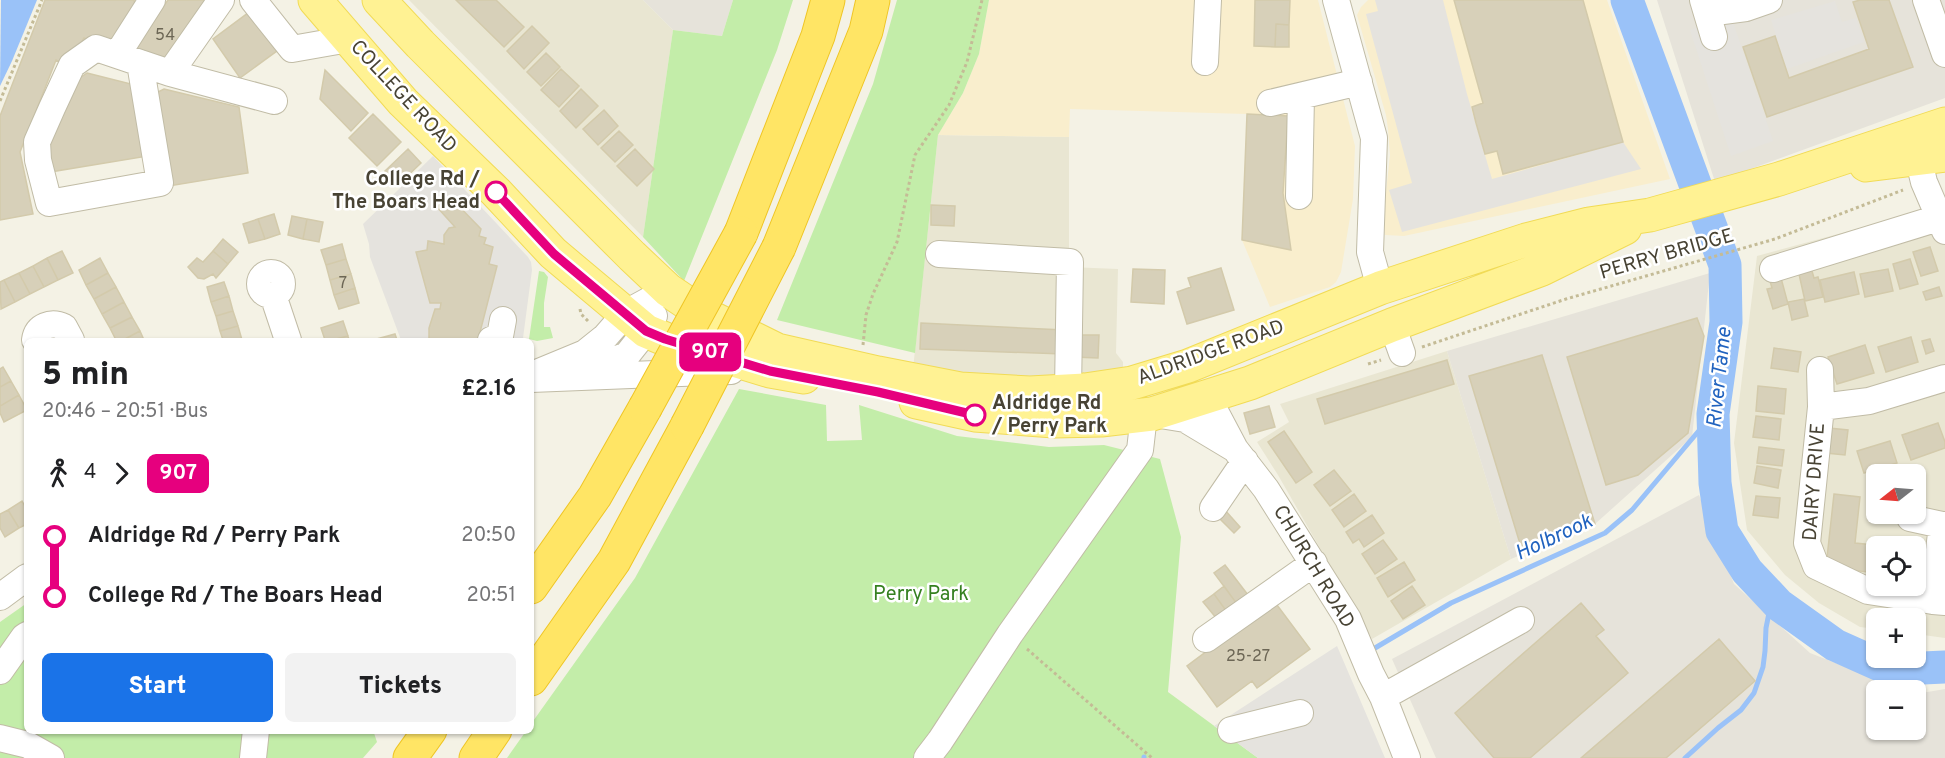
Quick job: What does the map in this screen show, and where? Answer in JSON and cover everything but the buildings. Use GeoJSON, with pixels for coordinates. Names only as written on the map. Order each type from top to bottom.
{"type":"FeatureCollection","features":[{"type":"Feature","properties":{"kind":"highway"},"geometry":{"type":"LineString","coordinates":[[534,583],[595,496],[741,233],[818,36],[828,0]]}},
{"type":"Feature","properties":{"kind":"highway"},"geometry":{"type":"LineString","coordinates":[[534,675],[614,561],[687,426],[779,247],[866,31],[873,0]]}},
{"type":"Feature","properties":{"kind":"highway"},"geometry":{"type":"LineString","coordinates":[[410,758],[427,734]]}},
{"type":"Feature","properties":{"kind":"highway"},"geometry":{"type":"LineString","coordinates":[[476,758],[492,734]]}},
{"type":"Feature","properties":{"kind":"main road","name":"COLLEGE ROAD"},"geometry":{"type":"LineString","coordinates":[[315,0],[455,166],[496,192],[554,254],[636,322]]}},
{"type":"Feature","properties":{"kind":"main road"},"geometry":{"type":"LineString","coordinates":[[379,0],[588,213],[668,290]]}},
{"type":"Feature","properties":{"kind":"main road"},"geometry":{"type":"LineString","coordinates":[[420,44],[520,172],[520,175],[505,189],[496,192]]}},
{"type":"Feature","properties":{"kind":"main road","name":"ALDRIDGE ROAD"},"geometry":{"type":"LineString","coordinates":[[668,290],[702,313],[777,350],[960,389],[1030,393],[1132,383],[1188,366],[1247,340],[1380,288],[1526,240],[1589,224],[1650,215],[1779,179],[1945,124]]}},
{"type":"Feature","properties":{"kind":"main road","name":"ALDRIDGE ROAD"},"geometry":{"type":"LineString","coordinates":[[1779,179],[1929,165]]}},
{"type":"Feature","properties":{"kind":"main road","name":"ALDRIDGE ROAD"},"geometry":{"type":"LineString","coordinates":[[636,322],[665,339],[770,371],[878,392],[975,415],[1054,420],[1101,420],[1148,415],[1397,339],[1650,215]]}},
{"type":"Feature","properties":{"kind":"main road"},"geometry":{"type":"LineString","coordinates":[[1380,288],[1397,339]]}},
{"type":"Feature","properties":{"kind":"main road"},"geometry":{"type":"LineString","coordinates":[[1132,383],[1160,384],[1170,387],[1195,386],[1207,396]]}},
{"type":"Feature","properties":{"kind":"street"},"geometry":{"type":"LineString","coordinates":[[152,0],[129,59],[160,183],[49,203],[38,160],[37,142],[72,65],[96,48],[129,59],[170,73],[274,101]]}},
{"type":"Feature","properties":{"kind":"street"},"geometry":{"type":"LineString","coordinates":[[170,73],[221,0]]}},
{"type":"Feature","properties":{"kind":"street"},"geometry":{"type":"LineString","coordinates":[[252,0],[292,49],[349,39]]}},
{"type":"Feature","properties":{"kind":"street"},"geometry":{"type":"LineString","coordinates":[[1205,63],[1208,0]]}},
{"type":"Feature","properties":{"kind":"street"},"geometry":{"type":"LineString","coordinates":[[1336,0],[1374,138],[1370,252],[1380,288]]}},
{"type":"Feature","properties":{"kind":"street"},"geometry":{"type":"LineString","coordinates":[[1703,0],[1723,11],[1746,8],[1769,0]]}},
{"type":"Feature","properties":{"kind":"street"},"geometry":{"type":"LineString","coordinates":[[1703,0],[1714,38]]}},
{"type":"Feature","properties":{"kind":"street"},"geometry":{"type":"LineString","coordinates":[[1926,0],[1945,54]]}},
{"type":"Feature","properties":{"kind":"street"},"geometry":{"type":"LineString","coordinates":[[1270,103],[1359,82]]}},
{"type":"Feature","properties":{"kind":"street"},"geometry":{"type":"LineString","coordinates":[[1299,196],[1301,96]]}},
{"type":"Feature","properties":{"kind":"street"},"geometry":{"type":"LineString","coordinates":[[1773,269],[1943,222],[1929,165]]}},
{"type":"Feature","properties":{"kind":"street"},"geometry":{"type":"LineString","coordinates":[[939,254],[1070,262],[1068,391]]}},
{"type":"Feature","properties":{"kind":"street","name":"ALDRIDGE ROAD"},"geometry":{"type":"LineString","coordinates":[[534,376],[585,353],[600,341],[636,322],[668,290]]}},
{"type":"Feature","properties":{"kind":"street"},"geometry":{"type":"LineString","coordinates":[[273,295],[287,338]]}},
{"type":"Feature","properties":{"kind":"street","name":"ALDRIDGE ROAD"},"geometry":{"type":"LineString","coordinates":[[568,377],[627,355],[636,322]]}},
{"type":"Feature","properties":{"kind":"street"},"geometry":{"type":"LineString","coordinates":[[35,338],[40,329],[51,324],[64,327],[71,338]]}},
{"type":"Feature","properties":{"kind":"street","name":"DAIRY DRIVE"},"geometry":{"type":"LineString","coordinates":[[1820,370],[1821,407],[1807,543],[1816,566],[1868,591],[1939,602]]}},
{"type":"Feature","properties":{"kind":"street","name":"ALDRIDGE ROAD"},"geometry":{"type":"LineString","coordinates":[[534,377],[770,371]]}},
{"type":"Feature","properties":{"kind":"street"},"geometry":{"type":"LineString","coordinates":[[1821,407],[1869,401],[1945,378]]}},
{"type":"Feature","properties":{"kind":"street","name":"CHURCH ROAD"},"geometry":{"type":"LineString","coordinates":[[1207,396],[1240,455],[1266,489],[1348,619],[1407,758]]}},
{"type":"Feature","properties":{"kind":"street"},"geometry":{"type":"LineString","coordinates":[[927,758],[1010,634],[1140,450],[1148,415]]}},
{"type":"Feature","properties":{"kind":"street","name":"CHURCH ROAD"},"geometry":{"type":"LineString","coordinates":[[1148,415],[1185,419],[1240,455]]}},
{"type":"Feature","properties":{"kind":"street"},"geometry":{"type":"LineString","coordinates":[[1213,508],[1240,455]]}},
{"type":"Feature","properties":{"kind":"street"},"geometry":{"type":"LineString","coordinates":[[1926,521],[1944,525],[1939,602]]}},
{"type":"Feature","properties":{"kind":"street"},"geometry":{"type":"LineString","coordinates":[[1206,639],[1314,563]]}},
{"type":"Feature","properties":{"kind":"street"},"geometry":{"type":"LineString","coordinates":[[0,597],[24,579]]}},
{"type":"Feature","properties":{"kind":"street"},"geometry":{"type":"LineString","coordinates":[[1383,697],[1521,620]]}},
{"type":"Feature","properties":{"kind":"street"},"geometry":{"type":"LineString","coordinates":[[0,671],[24,637]]}},
{"type":"Feature","properties":{"kind":"street"},"geometry":{"type":"LineString","coordinates":[[1231,730],[1300,713]]}},
{"type":"Feature","properties":{"kind":"street"},"geometry":{"type":"LineString","coordinates":[[253,758],[256,734]]}},
{"type":"Feature","properties":{"kind":"street"},"geometry":{"type":"LineString","coordinates":[[0,738],[28,745],[51,758]]}},
{"type":"Feature","properties":{"kind":"path"},"geometry":{"type":"LineString","coordinates":[[0,101],[42,0]]}},
{"type":"Feature","properties":{"kind":"path"},"geometry":{"type":"LineString","coordinates":[[861,368],[866,315],[897,242],[915,155],[949,105],[967,62],[981,0]]}},
{"type":"Feature","properties":{"kind":"path","name":"PERRY BRIDGE"},"geometry":{"type":"LineString","coordinates":[[1566,299],[1775,239],[1929,165]]}},
{"type":"Feature","properties":{"kind":"path"},"geometry":{"type":"LineString","coordinates":[[1010,634],[1152,758]]}},
{"type":"Feature","properties":{"kind":"shaded area"},"geometry":{"type":"Polygon","coordinates":[[[409,0],[643,0],[673,30],[643,237],[409,0]]]}},
{"type":"Feature","properties":{"kind":"shaded area"},"geometry":{"type":"Polygon","coordinates":[[[643,0],[733,0],[722,36],[673,30],[643,0]]]}},
{"type":"Feature","properties":{"kind":"shaded area"},"geometry":{"type":"Polygon","coordinates":[[[989,0],[1318,0],[1355,146],[1353,199],[1341,272],[1336,282],[1330,287],[1270,307],[1242,240],[1247,114],[1070,109],[1069,137],[938,135],[963,93],[979,54],[989,0]]]}},
{"type":"Feature","properties":{"kind":"shaded area"},"geometry":{"type":"Polygon","coordinates":[[[1368,0],[1607,0],[1670,179],[1404,236],[1385,235],[1383,220],[1390,155],[1388,129],[1357,15],[1368,0]]]}},
{"type":"Feature","properties":{"kind":"shaded area"},"geometry":{"type":"Polygon","coordinates":[[[1375,0],[1443,0],[1492,179],[1623,142],[1641,169],[1402,232],[1389,190],[1412,183],[1366,14],[1378,11],[1375,0]]]}},
{"type":"Feature","properties":{"kind":"shaded area"},"geometry":{"type":"Polygon","coordinates":[[[1657,0],[1945,0],[1945,98],[1715,182],[1657,0]]]}},
{"type":"Feature","properties":{"kind":"shaded area"},"geometry":{"type":"Polygon","coordinates":[[[1835,1],[1842,22],[1856,18],[1864,42],[1787,69],[1771,20],[1835,1]]]}},
{"type":"Feature","properties":{"kind":"shaded area"},"geometry":{"type":"Polygon","coordinates":[[[1731,16],[1773,141],[1731,156],[1690,30],[1731,16]]]}},
{"type":"Feature","properties":{"kind":"shaded area"},"geometry":{"type":"Polygon","coordinates":[[[938,135],[1069,137],[1069,267],[1118,269],[1116,353],[1123,362],[1123,370],[1033,381],[913,369],[938,135]]]}},
{"type":"Feature","properties":{"kind":"shaded area"},"geometry":{"type":"Polygon","coordinates":[[[433,156],[531,262],[532,270],[523,338],[479,338],[497,267],[489,264],[493,247],[484,244],[485,238],[479,236],[480,229],[450,197],[437,207],[455,227],[449,228],[444,235],[444,244],[428,241],[427,250],[417,252],[441,303],[440,309],[435,309],[429,328],[429,338],[400,338],[370,257],[363,224],[433,156]]]}},
{"type":"Feature","properties":{"kind":"shaded area"},"geometry":{"type":"Polygon","coordinates":[[[1945,205],[1945,638],[1926,635],[1926,608],[1866,608],[1866,628],[1860,627],[1819,603],[1785,575],[1747,530],[1734,443],[1757,256],[1945,205]]]}},
{"type":"Feature","properties":{"kind":"shaded area"},"geometry":{"type":"Polygon","coordinates":[[[1710,273],[1692,437],[1595,524],[1511,559],[1447,351],[1710,273]]]}},
{"type":"Feature","properties":{"kind":"shaded area"},"geometry":{"type":"Polygon","coordinates":[[[1447,351],[1511,559],[1372,639],[1257,442],[1289,422],[1280,404],[1447,351]]]}},
{"type":"Feature","properties":{"kind":"shaded area"},"geometry":{"type":"Polygon","coordinates":[[[1699,495],[1734,584],[1810,653],[1879,680],[1866,680],[1866,740],[1926,740],[1926,692],[1945,689],[1945,758],[1436,758],[1392,659],[1699,495]]]}},
{"type":"Feature","properties":{"kind":"shaded area"},"geometry":{"type":"Polygon","coordinates":[[[1337,646],[1385,758],[1258,758],[1214,726],[1337,646]]]}},
{"type":"Feature","properties":{"kind":"green space"},"geometry":{"type":"Polygon","coordinates":[[[733,0],[793,0],[777,50],[684,281],[643,237],[673,30],[722,36],[733,0]]]}},
{"type":"Feature","properties":{"kind":"green space"},"geometry":{"type":"Polygon","coordinates":[[[897,0],[989,0],[979,54],[963,93],[938,135],[915,353],[777,320],[873,84],[897,0]]]}},
{"type":"Feature","properties":{"kind":"green space"},"geometry":{"type":"Polygon","coordinates":[[[539,271],[544,272],[548,277],[544,303],[544,327],[550,327],[553,338],[537,341],[529,338],[539,271]]]}},
{"type":"Feature","properties":{"kind":"green space","name":"Perry Park"},"geometry":{"type":"Polygon","coordinates":[[[739,389],[826,405],[827,441],[862,440],[859,405],[957,436],[1049,447],[1104,445],[1160,459],[1181,537],[1168,692],[1258,758],[507,758],[524,734],[534,734],[534,720],[635,578],[739,389]]]}},
{"type":"Feature","properties":{"kind":"green space"},"geometry":{"type":"Polygon","coordinates":[[[24,605],[24,734],[374,734],[377,742],[363,758],[0,758],[0,622],[24,605]]]}},
{"type":"Feature","properties":{"kind":"water"},"geometry":{"type":"Polygon","coordinates":[[[1,0],[37,0],[0,86],[1,0]]]}},
{"type":"Feature","properties":{"kind":"waterway","name":"River Tame"},"geometry":{"type":"LineString","coordinates":[[1627,0],[1725,265],[1726,322],[1713,414],[1715,483],[1722,531],[1747,571],[1779,605],[1835,645],[1882,666],[1945,667]]}},
{"type":"Feature","properties":{"kind":"waterway","name":"Holbrook"},"geometry":{"type":"LineString","coordinates":[[1375,648],[1451,603],[1605,533],[1632,510],[1713,414]]}},
{"type":"Feature","properties":{"kind":"waterway"},"geometry":{"type":"LineString","coordinates":[[1685,758],[1741,710],[1754,693],[1763,667],[1766,628],[1772,598]]}},
{"type":"Feature","properties":{"kind":"bus line","name":"907"},"geometry":{"type":"LineString","coordinates":[[496,192],[554,254],[646,331],[770,371],[878,392],[975,415]]}},
{"type":"Feature","properties":{"kind":"place","name":"College Rd / The Boars Head"},"geometry":{"type":"Point","coordinates":[496,192]}},
{"type":"Feature","properties":{"kind":"place","name":"Aldridge Rd / Perry Park"},"geometry":{"type":"Point","coordinates":[975,415]}}]}
